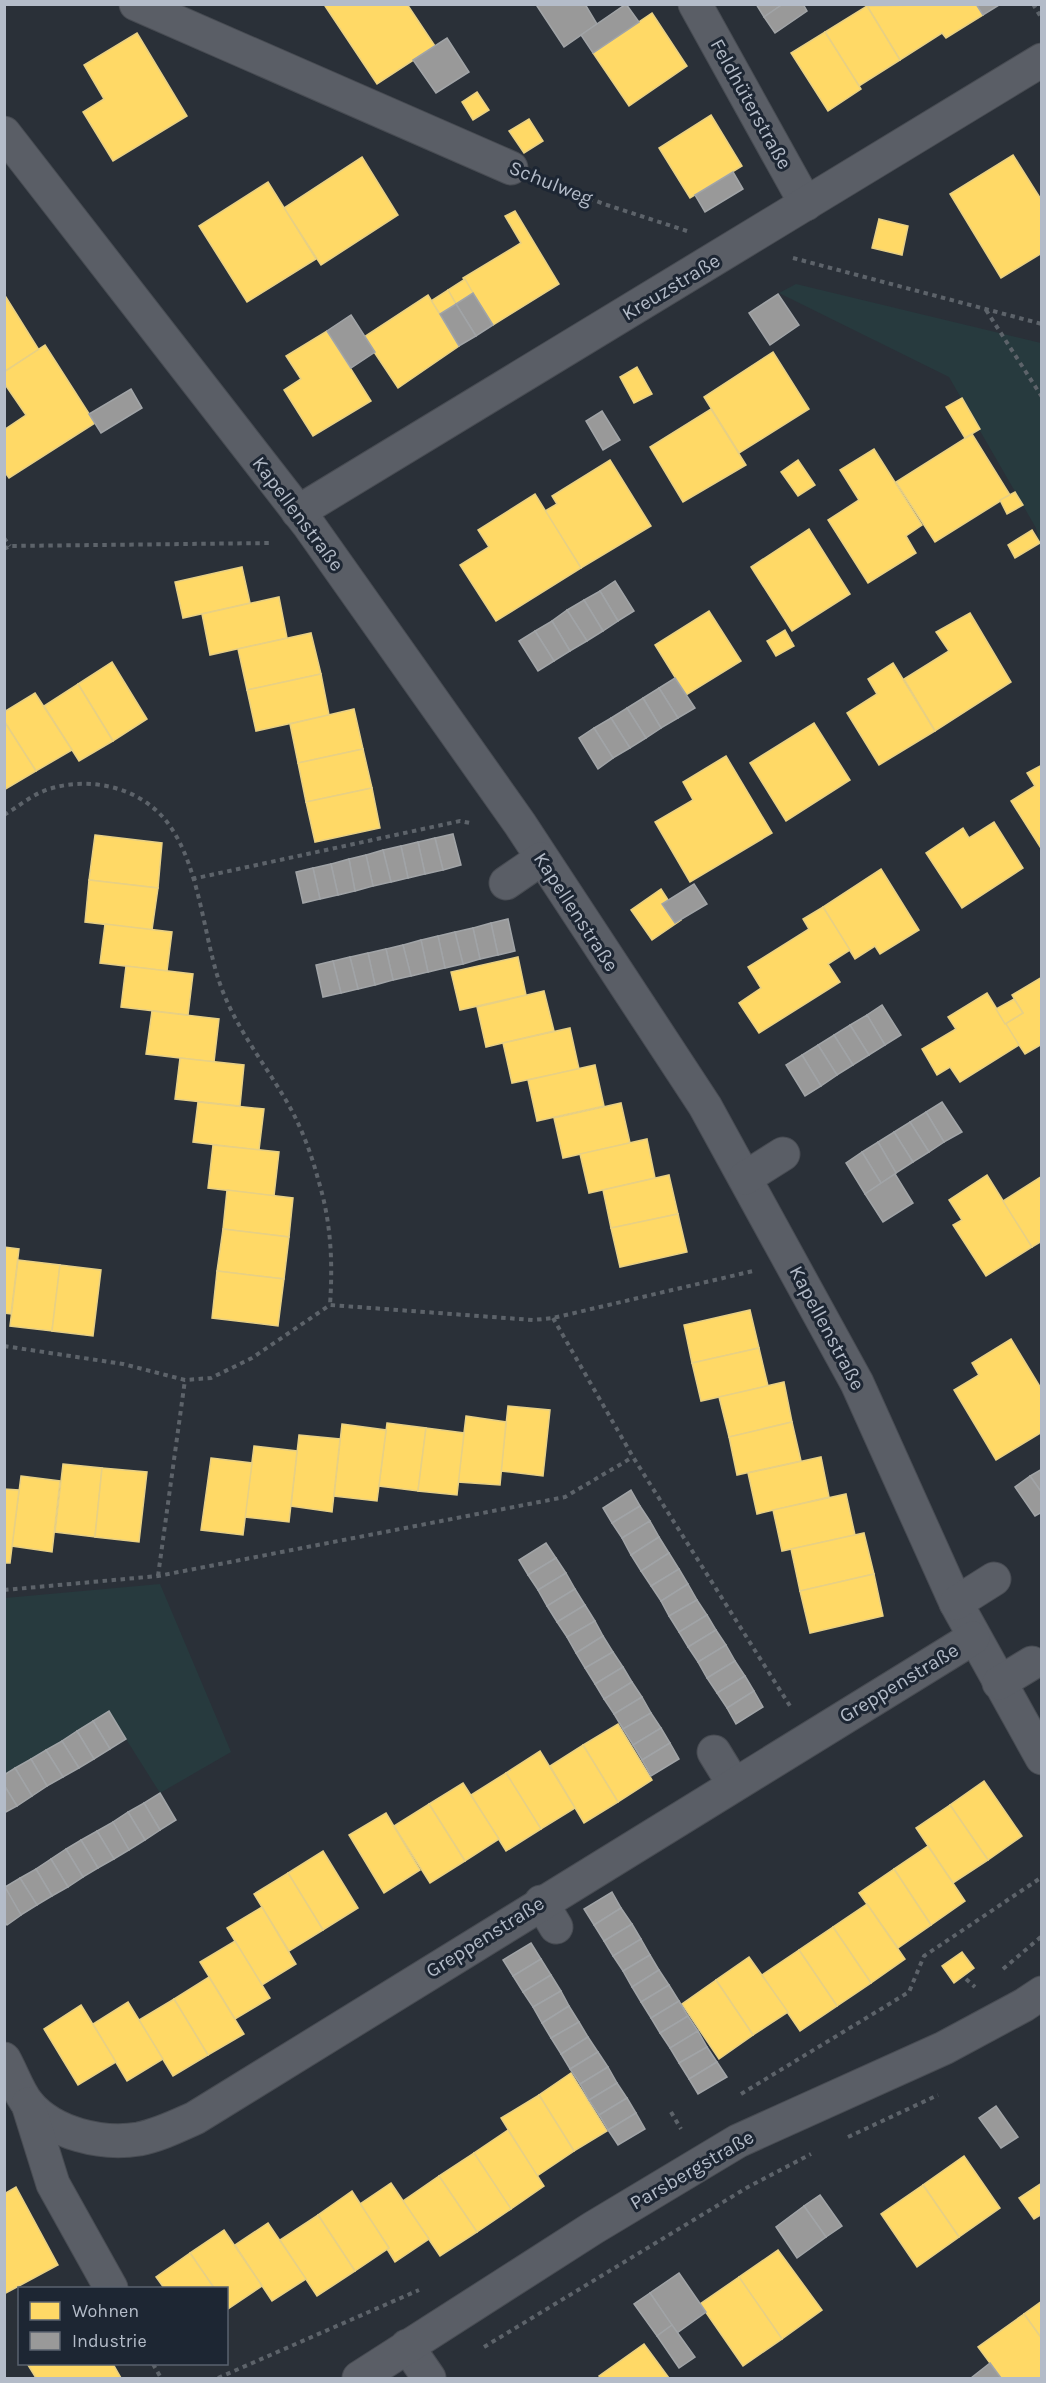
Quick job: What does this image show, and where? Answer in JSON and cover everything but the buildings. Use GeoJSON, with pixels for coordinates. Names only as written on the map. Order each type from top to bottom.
{"type":"FeatureCollection","features":[{"type":"Feature","properties":{"kind":"street","name":"Schulweg"},"geometry":{"type":"LineString","coordinates":[[136,4],[511,168]]}},
{"type":"Feature","properties":{"kind":"street","name":"Feldhüterstraße"},"geometry":{"type":"LineString","coordinates":[[695,4],[806,204]]}},
{"type":"Feature","properties":{"kind":"street","name":"Kreuzstraße"},"geometry":{"type":"LineString","coordinates":[[303,518],[1041,60]]}},
{"type":"Feature","properties":{"kind":"street","name":"Kapellenstraße"},"geometry":{"type":"LineString","coordinates":[[4,133],[303,518],[505,802],[705,1106],[788,1253],[857,1383],[973,1638],[1041,1758]]}},
{"type":"Feature","properties":{"kind":"street"},"geometry":{"type":"LineString","coordinates":[[506,883],[541,859]]}},
{"type":"Feature","properties":{"kind":"street"},"geometry":{"type":"LineString","coordinates":[[745,1178],[783,1154]]}},
{"type":"Feature","properties":{"kind":"street"},"geometry":{"type":"LineString","coordinates":[[956,1603],[994,1580]]}},
{"type":"Feature","properties":{"kind":"street","name":"Greppenstraße"},"geometry":{"type":"LineString","coordinates":[[4,2059],[28,2104],[54,2124],[80,2136],[109,2141],[129,2139],[169,2129],[195,2118],[549,1914],[733,1783],[973,1638]]}},
{"type":"Feature","properties":{"kind":"street"},"geometry":{"type":"LineString","coordinates":[[999,1683],[1032,1663]]}},
{"type":"Feature","properties":{"kind":"street"},"geometry":{"type":"LineString","coordinates":[[714,1752],[733,1783]]}},
{"type":"Feature","properties":{"kind":"street","name":"Parsbergstraße"},"geometry":{"type":"LineString","coordinates":[[359,2379],[593,2228],[738,2141],[944,2048],[1024,2005],[1041,1993]]}},
{"type":"Feature","properties":{"kind":"street"},"geometry":{"type":"LineString","coordinates":[[28,2104],[53,2184],[110,2287]]}},
{"type":"Feature","properties":{"kind":"street"},"geometry":{"type":"LineString","coordinates":[[407,2346],[429,2379]]}},
{"type":"Feature","properties":{"kind":"path"},"geometry":{"type":"LineString","coordinates":[[1033,4],[1041,19]]}},
{"type":"Feature","properties":{"kind":"path","name":"Schulweg"},"geometry":{"type":"LineString","coordinates":[[511,168],[604,204],[691,233],[1041,324]]}},
{"type":"Feature","properties":{"kind":"path"},"geometry":{"type":"LineString","coordinates":[[985,309],[1041,397]]}},
{"type":"Feature","properties":{"kind":"path"},"geometry":{"type":"LineString","coordinates":[[4,549],[10,546],[275,543],[303,518]]}},
{"type":"Feature","properties":{"kind":"path"},"geometry":{"type":"LineString","coordinates":[[4,538],[10,546]]}},
{"type":"Feature","properties":{"kind":"path"},"geometry":{"type":"LineString","coordinates":[[4,815],[39,793],[62,786],[83,784],[120,789],[150,805],[173,829],[192,879],[219,981],[250,1047],[293,1112],[319,1180],[328,1219],[332,1264],[330,1305]]}},
{"type":"Feature","properties":{"kind":"path"},"geometry":{"type":"LineString","coordinates":[[192,879],[460,821],[471,824],[505,802]]}},
{"type":"Feature","properties":{"kind":"path"},"geometry":{"type":"LineString","coordinates":[[4,1346],[123,1364],[185,1380],[211,1378],[252,1358],[330,1305],[533,1320],[553,1318],[749,1272],[788,1253]]}},
{"type":"Feature","properties":{"kind":"path"},"geometry":{"type":"LineString","coordinates":[[553,1318],[633,1457],[809,1737]]}},
{"type":"Feature","properties":{"kind":"path"},"geometry":{"type":"LineString","coordinates":[[158,1576],[185,1380]]}},
{"type":"Feature","properties":{"kind":"path"},"geometry":{"type":"LineString","coordinates":[[4,1590],[158,1576],[565,1497],[633,1457]]}},
{"type":"Feature","properties":{"kind":"path"},"geometry":{"type":"LineString","coordinates":[[731,2100],[909,1992],[924,1956],[1041,1877]]}},
{"type":"Feature","properties":{"kind":"path"},"geometry":{"type":"LineString","coordinates":[[996,1974],[1041,1936]]}},
{"type":"Feature","properties":{"kind":"path"},"geometry":{"type":"LineString","coordinates":[[966,1979],[973,1987],[980,1987]]}},
{"type":"Feature","properties":{"kind":"path"},"geometry":{"type":"LineString","coordinates":[[841,2140],[935,2098],[941,2091]]}},
{"type":"Feature","properties":{"kind":"path"},"geometry":{"type":"LineString","coordinates":[[670,2112],[682,2130]]}},
{"type":"Feature","properties":{"kind":"path"},"geometry":{"type":"LineString","coordinates":[[672,2136],[692,2124]]}},
{"type":"Feature","properties":{"kind":"path"},"geometry":{"type":"LineString","coordinates":[[482,2349],[748,2187],[820,2150]]}},
{"type":"Feature","properties":{"kind":"path"},"geometry":{"type":"LineString","coordinates":[[218,2379],[423,2288]]}},
{"type":"Feature","properties":{"kind":"path"},"geometry":{"type":"LineString","coordinates":[[154,2365],[161,2379]]}},
{"type":"Feature","properties":{"kind":"green space"},"geometry":{"type":"Polygon","coordinates":[[[796,284],[1041,343],[1041,556],[1036,528],[949,377],[779,293],[796,284]]]}},
{"type":"Feature","properties":{"kind":"green space"},"geometry":{"type":"Polygon","coordinates":[[[160,1584],[231,1752],[160,1793],[109,1712],[5,1775],[5,1598],[160,1584]]]}}]}
